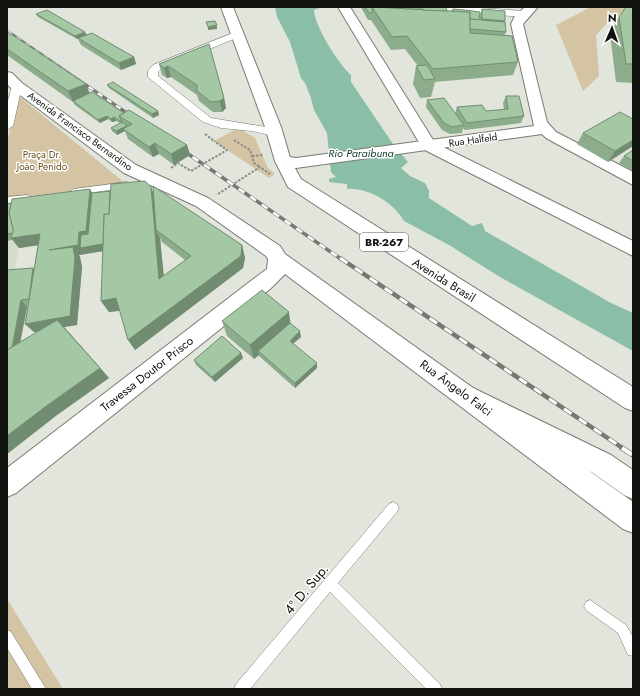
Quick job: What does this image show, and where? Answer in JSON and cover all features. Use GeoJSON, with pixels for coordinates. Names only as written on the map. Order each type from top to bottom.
{"type":"FeatureCollection","features":[{"type":"Feature","properties":{"kind":"main road","name":"Avenida Brasil"},"geometry":{"type":"LineString","coordinates":[[228,7],[274,132],[301,189],[633,400]]}},
{"type":"Feature","properties":{"kind":"main road"},"geometry":{"type":"LineString","coordinates":[[344,7],[429,146],[633,249]]}},
{"type":"Feature","properties":{"kind":"main road"},"geometry":{"type":"LineString","coordinates":[[530,9],[517,24],[540,123],[551,135],[633,179]]}},
{"type":"Feature","properties":{"kind":"main road","name":"Avenida Francisco Bernardino"},"geometry":{"type":"LineString","coordinates":[[12,81],[130,169],[179,190],[227,218],[273,251],[278,259]]}},
{"type":"Feature","properties":{"kind":"main road","name":"Rua Halfeld"},"geometry":{"type":"LineString","coordinates":[[291,166],[545,129]]}},
{"type":"Feature","properties":{"kind":"main road","name":"Rua Ângelo Falci"},"geometry":{"type":"LineString","coordinates":[[278,259],[633,519]]}},
{"type":"Feature","properties":{"kind":"main road","name":"Travessa Doutor Prisco"},"geometry":{"type":"LineString","coordinates":[[7,484],[264,283],[276,272],[278,259]]}},
{"type":"Feature","properties":{"kind":"main road"},"geometry":{"type":"LineString","coordinates":[[467,396],[602,464],[633,486]]}},
{"type":"Feature","properties":{"kind":"street"},"geometry":{"type":"LineString","coordinates":[[432,7],[530,9]]}},
{"type":"Feature","properties":{"kind":"street"},"geometry":{"type":"LineString","coordinates":[[238,34],[157,68],[153,74],[153,77],[207,120],[221,124],[274,132]]}},
{"type":"Feature","properties":{"kind":"street"},"geometry":{"type":"LineString","coordinates":[[7,126],[12,81]]}},
{"type":"Feature","properties":{"kind":"street"},"geometry":{"type":"LineString","coordinates":[[62,194],[157,181]]}},
{"type":"Feature","properties":{"kind":"street"},"geometry":{"type":"LineString","coordinates":[[7,201],[39,197]]}},
{"type":"Feature","properties":{"kind":"lane","name":"4º D. Sup."},"geometry":{"type":"LineString","coordinates":[[241,689],[393,508]]}},
{"type":"Feature","properties":{"kind":"lane"},"geometry":{"type":"LineString","coordinates":[[330,583],[435,689]]}},
{"type":"Feature","properties":{"kind":"lane"},"geometry":{"type":"LineString","coordinates":[[590,606],[622,629],[633,650]]}},
{"type":"Feature","properties":{"kind":"lane"},"geometry":{"type":"LineString","coordinates":[[7,636],[39,689]]}},
{"type":"Feature","properties":{"kind":"path"},"geometry":{"type":"LineString","coordinates":[[171,168],[178,163],[191,171],[227,150],[214,141]]}},
{"type":"Feature","properties":{"kind":"path"},"geometry":{"type":"LineString","coordinates":[[252,156],[254,163],[275,177],[291,166]]}},
{"type":"Feature","properties":{"kind":"path"},"geometry":{"type":"LineString","coordinates":[[241,179],[260,167]]}},
{"type":"Feature","properties":{"kind":"shaded area"},"geometry":{"type":"Polygon","coordinates":[[[21,239],[13,276],[7,277],[7,241],[21,239]]]}},
{"type":"Feature","properties":{"kind":"green space"},"geometry":{"type":"Polygon","coordinates":[[[591,7],[633,8],[610,20],[596,35],[599,76],[583,91],[556,25],[591,7]]]}},
{"type":"Feature","properties":{"kind":"green space","name":"Praça Dr. João Penido"},"geometry":{"type":"Polygon","coordinates":[[[19,96],[126,184],[7,199],[7,142],[19,96]]]}},
{"type":"Feature","properties":{"kind":"green space"},"geometry":{"type":"Polygon","coordinates":[[[238,128],[255,138],[268,168],[275,174],[269,178],[214,141],[238,128]]]}},
{"type":"Feature","properties":{"kind":"green space"},"geometry":{"type":"Polygon","coordinates":[[[7,599],[63,689],[7,689],[7,599]]]}},
{"type":"Feature","properties":{"kind":"water","name":"Rio Paraibuna"},"geometry":{"type":"Polygon","coordinates":[[[275,7],[320,8],[314,10],[315,17],[328,44],[340,63],[351,75],[351,82],[393,144],[408,162],[401,168],[410,176],[425,183],[429,191],[429,198],[472,226],[482,223],[485,231],[611,303],[633,313],[633,351],[500,277],[449,245],[404,221],[394,208],[380,198],[363,191],[347,189],[347,184],[329,182],[329,179],[336,177],[331,172],[327,133],[314,110],[305,83],[301,78],[290,42],[277,17],[275,7]]]}},
{"type":"Feature","properties":{"kind":"building"},"geometry":{"type":"Polygon","coordinates":[[[365,7],[372,7],[372,13],[369,13],[365,7]]]}},
{"type":"Feature","properties":{"kind":"building"},"geometry":{"type":"Polygon","coordinates":[[[372,7],[470,12],[470,33],[512,36],[518,62],[433,69],[407,36],[392,37],[372,7]]]}},
{"type":"Feature","properties":{"kind":"building"},"geometry":{"type":"Polygon","coordinates":[[[397,7],[409,7],[408,9],[397,7]]]}},
{"type":"Feature","properties":{"kind":"building"},"geometry":{"type":"Polygon","coordinates":[[[410,7],[421,7],[421,9],[410,9],[410,7]]]}},
{"type":"Feature","properties":{"kind":"building"},"geometry":{"type":"Polygon","coordinates":[[[423,7],[446,7],[447,11],[422,10],[423,7]]]}},
{"type":"Feature","properties":{"kind":"building"},"geometry":{"type":"Polygon","coordinates":[[[626,7],[633,7],[633,64],[626,64],[619,17],[626,7]]]}},
{"type":"Feature","properties":{"kind":"building"},"geometry":{"type":"Polygon","coordinates":[[[453,9],[465,10],[464,12],[452,11],[453,9]]]}},
{"type":"Feature","properties":{"kind":"building"},"geometry":{"type":"Polygon","coordinates":[[[482,9],[505,11],[505,21],[482,19],[482,9]]]}},
{"type":"Feature","properties":{"kind":"building"},"geometry":{"type":"Polygon","coordinates":[[[47,10],[85,32],[75,36],[36,14],[47,10]]]}},
{"type":"Feature","properties":{"kind":"building"},"geometry":{"type":"Polygon","coordinates":[[[466,10],[480,12],[479,20],[470,19],[470,12],[466,12],[466,10]]]}},
{"type":"Feature","properties":{"kind":"building"},"geometry":{"type":"Polygon","coordinates":[[[470,19],[505,22],[506,32],[470,29],[470,19]]]}},
{"type":"Feature","properties":{"kind":"building"},"geometry":{"type":"Polygon","coordinates":[[[215,21],[217,25],[208,27],[206,22],[215,21]]]}},
{"type":"Feature","properties":{"kind":"building"},"geometry":{"type":"Polygon","coordinates":[[[7,32],[86,84],[68,91],[7,49],[7,32]]]}},
{"type":"Feature","properties":{"kind":"building"},"geometry":{"type":"Polygon","coordinates":[[[92,33],[134,57],[119,63],[78,38],[92,33]]]}},
{"type":"Feature","properties":{"kind":"building"},"geometry":{"type":"Polygon","coordinates":[[[209,44],[224,98],[220,101],[211,102],[197,91],[197,85],[168,66],[164,68],[159,64],[209,44]]]}},
{"type":"Feature","properties":{"kind":"building"},"geometry":{"type":"Polygon","coordinates":[[[427,65],[435,79],[424,80],[416,66],[427,65]]]}},
{"type":"Feature","properties":{"kind":"building"},"geometry":{"type":"Polygon","coordinates":[[[113,82],[158,111],[152,114],[107,85],[113,82]]]}},
{"type":"Feature","properties":{"kind":"building"},"geometry":{"type":"Polygon","coordinates":[[[92,92],[124,113],[119,116],[122,122],[114,117],[111,119],[107,116],[98,120],[73,101],[92,92]]]}},
{"type":"Feature","properties":{"kind":"building"},"geometry":{"type":"Polygon","coordinates":[[[506,96],[519,96],[524,116],[467,123],[457,107],[482,105],[486,111],[508,109],[506,96]]]}},
{"type":"Feature","properties":{"kind":"building"},"geometry":{"type":"Polygon","coordinates":[[[444,98],[464,125],[452,127],[444,123],[427,100],[444,98]]]}},
{"type":"Feature","properties":{"kind":"building"},"geometry":{"type":"Polygon","coordinates":[[[129,110],[187,145],[171,154],[155,143],[149,147],[123,129],[132,124],[119,116],[129,110]]]}},
{"type":"Feature","properties":{"kind":"building"},"geometry":{"type":"Polygon","coordinates":[[[620,112],[633,119],[633,140],[615,151],[583,133],[620,112]]]}},
{"type":"Feature","properties":{"kind":"building"},"geometry":{"type":"Polygon","coordinates":[[[122,122],[127,126],[116,131],[111,128],[122,122]]]}},
{"type":"Feature","properties":{"kind":"building"},"geometry":{"type":"Polygon","coordinates":[[[633,150],[633,161],[624,156],[633,150]]]}},
{"type":"Feature","properties":{"kind":"building"},"geometry":{"type":"Polygon","coordinates":[[[145,181],[151,187],[159,279],[191,256],[156,230],[153,186],[242,245],[241,256],[128,340],[116,298],[101,301],[104,214],[109,214],[111,184],[145,181]]]}},
{"type":"Feature","properties":{"kind":"building"},"geometry":{"type":"Polygon","coordinates":[[[90,189],[86,231],[79,232],[78,245],[49,250],[73,247],[75,258],[70,316],[25,324],[40,234],[11,238],[13,229],[9,213],[12,199],[90,189]]]}},
{"type":"Feature","properties":{"kind":"building"},"geometry":{"type":"Polygon","coordinates":[[[110,191],[109,214],[104,214],[103,244],[80,248],[81,235],[88,234],[92,193],[110,191]]]}},
{"type":"Feature","properties":{"kind":"building"},"geometry":{"type":"Polygon","coordinates":[[[11,203],[9,213],[13,233],[7,234],[7,204],[11,203]]]}},
{"type":"Feature","properties":{"kind":"building"},"geometry":{"type":"Polygon","coordinates":[[[33,268],[29,299],[21,300],[12,348],[7,350],[7,270],[33,268]]]}},
{"type":"Feature","properties":{"kind":"building"},"geometry":{"type":"Polygon","coordinates":[[[262,290],[289,312],[250,345],[222,321],[262,290]]]}},
{"type":"Feature","properties":{"kind":"building"},"geometry":{"type":"Polygon","coordinates":[[[57,320],[100,368],[7,436],[7,350],[57,320]]]}},
{"type":"Feature","properties":{"kind":"building"},"geometry":{"type":"Polygon","coordinates":[[[290,323],[300,331],[290,341],[317,363],[295,383],[258,351],[290,323]]]}},
{"type":"Feature","properties":{"kind":"building"},"geometry":{"type":"Polygon","coordinates":[[[222,336],[241,353],[212,377],[194,360],[222,336]]]}},
{"type":"Feature","properties":{"kind":"railway"},"geometry":{"type":"LineString","coordinates":[[7,31],[127,113]]}},
{"type":"Feature","properties":{"kind":"railway"},"geometry":{"type":"LineString","coordinates":[[126,112],[134,117]]}},
{"type":"Feature","properties":{"kind":"railway"},"geometry":{"type":"LineString","coordinates":[[181,149],[341,259]]}},
{"type":"Feature","properties":{"kind":"railway"},"geometry":{"type":"LineString","coordinates":[[340,258],[624,449]]}},
{"type":"Feature","properties":{"kind":"railway"},"geometry":{"type":"LineString","coordinates":[[622,448],[633,455]]}}]}
